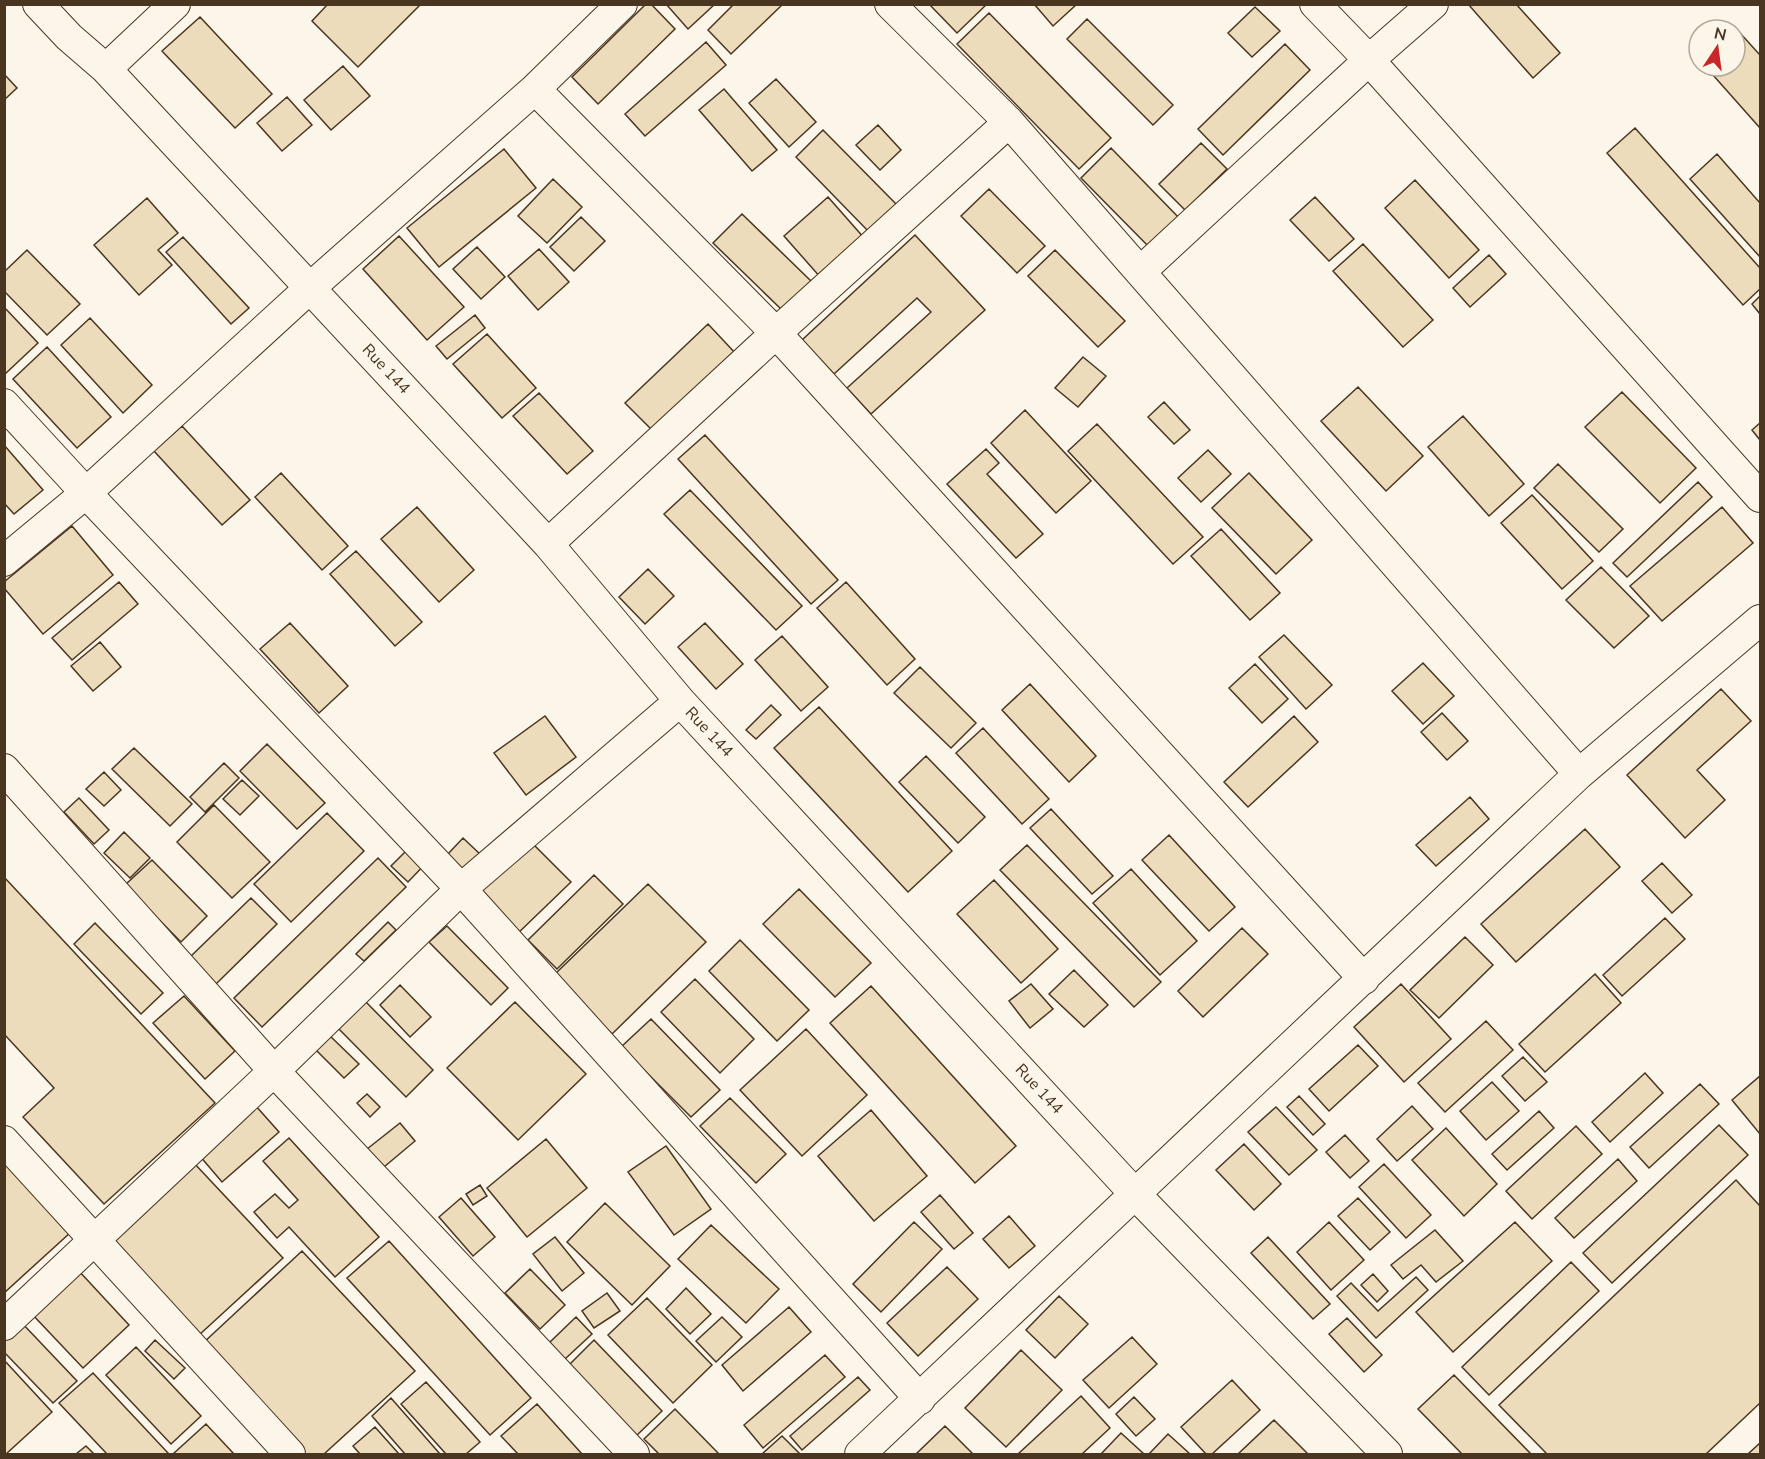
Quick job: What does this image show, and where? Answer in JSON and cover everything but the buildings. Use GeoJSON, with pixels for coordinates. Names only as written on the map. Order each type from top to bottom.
{"type":"FeatureCollection","features":[{"type":"Feature","properties":{"kind":"street","name":"Rue 144"},"geometry":{"type":"LineString","coordinates":[[38,4],[69,37],[106,69],[311,287],[548,544],[680,700],[1135,1194],[1387,1455]]}},
{"type":"Feature","properties":{"kind":"street"},"geometry":{"type":"LineString","coordinates":[[106,69],[175,4]]}},
{"type":"Feature","properties":{"kind":"street"},"geometry":{"type":"LineString","coordinates":[[4,561],[86,493],[311,287],[535,89],[622,4]]}},
{"type":"Feature","properties":{"kind":"street"},"geometry":{"type":"LineString","coordinates":[[890,4],[1009,122],[1579,774]]}},
{"type":"Feature","properties":{"kind":"street"},"geometry":{"type":"LineString","coordinates":[[1315,4],[1369,60],[1761,497]]}},
{"type":"Feature","properties":{"kind":"street"},"geometry":{"type":"LineString","coordinates":[[1140,272],[1369,60],[1433,4]]}},
{"type":"Feature","properties":{"kind":"street"},"geometry":{"type":"LineString","coordinates":[[535,89],[776,333],[1364,979]]}},
{"type":"Feature","properties":{"kind":"street"},"geometry":{"type":"LineString","coordinates":[[548,544],[1009,122]]}},
{"type":"Feature","properties":{"kind":"street"},"geometry":{"type":"LineString","coordinates":[[4,404],[461,889],[920,1398]]}},
{"type":"Feature","properties":{"kind":"street"},"geometry":{"type":"LineString","coordinates":[[860,1455],[1579,774],[1761,620]]}},
{"type":"Feature","properties":{"kind":"street"},"geometry":{"type":"LineString","coordinates":[[4,1324],[274,1071],[461,889],[680,700]]}},
{"type":"Feature","properties":{"kind":"street"},"geometry":{"type":"LineString","coordinates":[[4,769],[274,1071],[634,1455]]}},
{"type":"Feature","properties":{"kind":"street"},"geometry":{"type":"LineString","coordinates":[[4,1141],[290,1455]]}}]}
